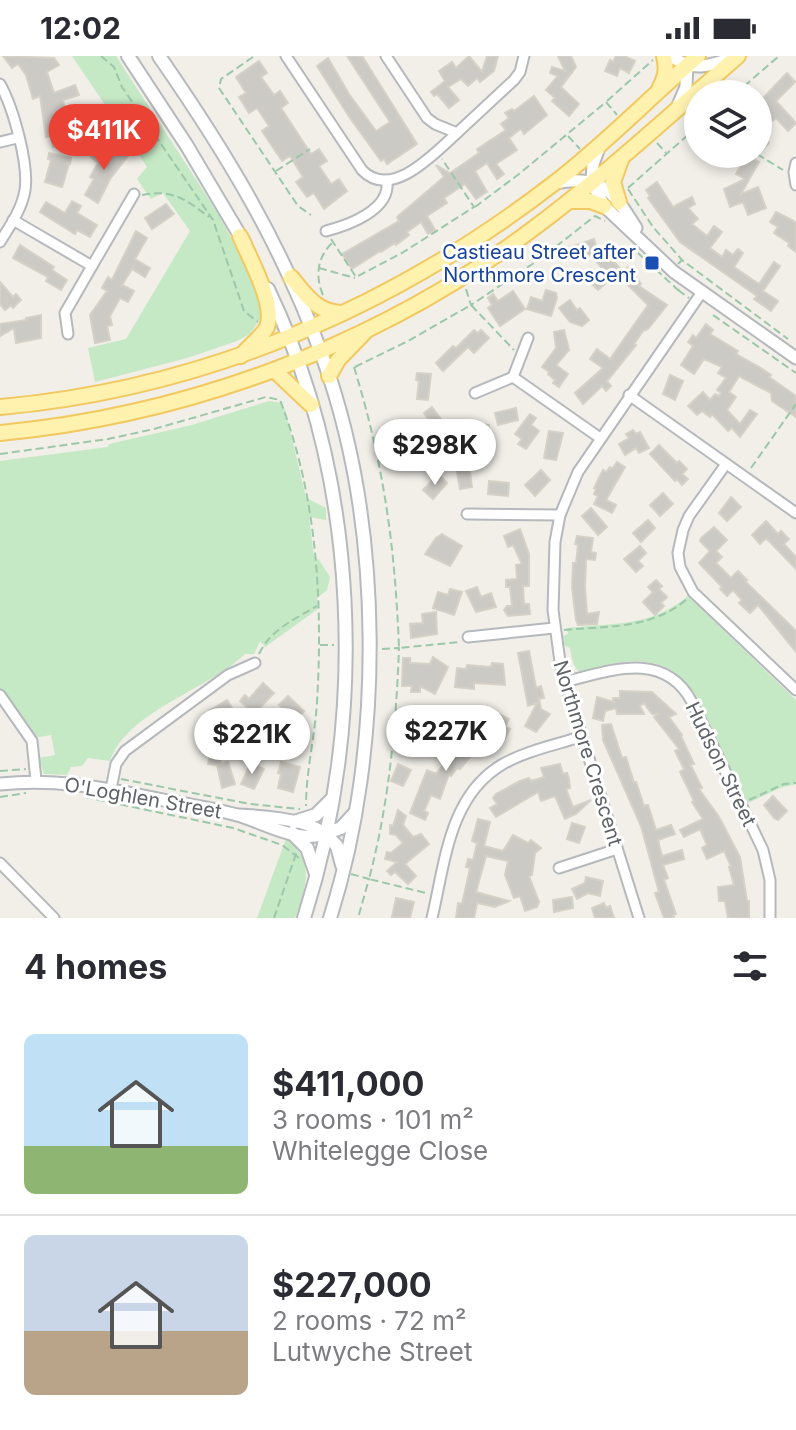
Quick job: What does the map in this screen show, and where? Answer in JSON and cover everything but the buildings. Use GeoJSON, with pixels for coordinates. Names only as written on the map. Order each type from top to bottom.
{"type":"FeatureCollection","features":[{"type":"Feature","properties":{"kind":"main road"},"geometry":{"type":"LineString","coordinates":[[128,56],[187,146],[260,273],[298,361],[331,495],[342,581],[344,704],[333,798],[304,918]]}},
{"type":"Feature","properties":{"kind":"main road"},"geometry":{"type":"LineString","coordinates":[[159,56],[235,169],[291,277],[329,376],[355,488],[368,607],[368,711],[356,812],[330,918]]}},
{"type":"Feature","properties":{"kind":"main road"},"geometry":{"type":"LineString","coordinates":[[0,433],[92,421],[169,404],[275,371],[367,329],[462,277],[569,201],[737,56]]}},
{"type":"Feature","properties":{"kind":"main road"},"geometry":{"type":"LineString","coordinates":[[658,91],[666,65],[660,57]]}},
{"type":"Feature","properties":{"kind":"main road"},"geometry":{"type":"LineString","coordinates":[[0,407],[112,391],[241,356],[290,339],[343,313],[445,259],[554,183],[690,59]]}},
{"type":"Feature","properties":{"kind":"main road"},"geometry":{"type":"LineString","coordinates":[[569,201],[612,204],[613,182],[623,156]]}},
{"type":"Feature","properties":{"kind":"main road"},"geometry":{"type":"LineString","coordinates":[[240,236],[266,297],[268,313],[266,327],[241,356]]}},
{"type":"Feature","properties":{"kind":"main road"},"geometry":{"type":"LineString","coordinates":[[291,277],[320,309],[343,313]]}},
{"type":"Feature","properties":{"kind":"main road"},"geometry":{"type":"LineString","coordinates":[[329,376],[335,363],[367,329]]}},
{"type":"Feature","properties":{"kind":"main road"},"geometry":{"type":"LineString","coordinates":[[275,371],[311,405]]}},
{"type":"Feature","properties":{"kind":"main road"},"geometry":{"type":"LineString","coordinates":[[316,874],[307,848],[293,828],[319,813],[333,798]]}},
{"type":"Feature","properties":{"kind":"main road"},"geometry":{"type":"LineString","coordinates":[[325,834],[341,828],[356,812]]}},
{"type":"Feature","properties":{"kind":"main road"},"geometry":{"type":"LineString","coordinates":[[325,834],[340,851],[342,874]]}},
{"type":"Feature","properties":{"kind":"street"},"geometry":{"type":"LineString","coordinates":[[286,56],[365,174],[387,182],[400,177],[436,152],[457,133],[514,80],[520,72],[524,56]]}},
{"type":"Feature","properties":{"kind":"street"},"geometry":{"type":"LineString","coordinates":[[386,56],[427,118],[457,133]]}},
{"type":"Feature","properties":{"kind":"street"},"geometry":{"type":"LineString","coordinates":[[671,56],[690,59],[702,69],[737,56]]}},
{"type":"Feature","properties":{"kind":"street"},"geometry":{"type":"LineString","coordinates":[[677,108],[686,87],[690,59]]}},
{"type":"Feature","properties":{"kind":"street"},"geometry":{"type":"LineString","coordinates":[[0,84],[9,105],[26,177],[25,192],[0,242]]}},
{"type":"Feature","properties":{"kind":"street"},"geometry":{"type":"LineString","coordinates":[[0,142],[17,138]]}},
{"type":"Feature","properties":{"kind":"street"},"geometry":{"type":"LineString","coordinates":[[592,182],[593,164],[602,141]]}},
{"type":"Feature","properties":{"kind":"street"},"geometry":{"type":"LineString","coordinates":[[795,167],[796,185]]}},
{"type":"Feature","properties":{"kind":"street"},"geometry":{"type":"LineString","coordinates":[[554,183],[579,179],[606,190],[612,204],[674,272],[796,358]]}},
{"type":"Feature","properties":{"kind":"street"},"geometry":{"type":"LineString","coordinates":[[326,231],[348,225],[383,201],[388,191],[387,182]]}},
{"type":"Feature","properties":{"kind":"street"},"geometry":{"type":"LineString","coordinates":[[68,334],[65,313],[134,194]]}},
{"type":"Feature","properties":{"kind":"street"},"geometry":{"type":"LineString","coordinates":[[13,220],[92,266]]}},
{"type":"Feature","properties":{"kind":"street","name":"Northmore Crescent"},"geometry":{"type":"LineString","coordinates":[[639,918],[564,682],[555,629],[553,573],[560,515],[578,472],[702,292]]}},
{"type":"Feature","properties":{"kind":"street"},"geometry":{"type":"LineString","coordinates":[[475,393],[513,377],[528,338]]}},
{"type":"Feature","properties":{"kind":"street"},"geometry":{"type":"LineString","coordinates":[[513,377],[600,438]]}},
{"type":"Feature","properties":{"kind":"street"},"geometry":{"type":"LineString","coordinates":[[629,395],[796,513]]}},
{"type":"Feature","properties":{"kind":"street"},"geometry":{"type":"LineString","coordinates":[[726,464],[689,516],[680,538],[680,567],[695,594],[796,690]]}},
{"type":"Feature","properties":{"kind":"street"},"geometry":{"type":"LineString","coordinates":[[467,514],[560,515]]}},
{"type":"Feature","properties":{"kind":"street"},"geometry":{"type":"LineString","coordinates":[[468,637],[555,629]]}},
{"type":"Feature","properties":{"kind":"street"},"geometry":{"type":"LineString","coordinates":[[111,789],[119,756],[228,675],[255,663]]}},
{"type":"Feature","properties":{"kind":"street","name":"Hudson Street"},"geometry":{"type":"LineString","coordinates":[[564,682],[638,667],[668,675],[680,684],[689,696],[766,860],[770,880],[770,918]]}},
{"type":"Feature","properties":{"kind":"street"},"geometry":{"type":"LineString","coordinates":[[0,695],[32,741],[36,780]]}},
{"type":"Feature","properties":{"kind":"street"},"geometry":{"type":"LineString","coordinates":[[432,918],[458,814],[471,791],[505,762],[580,737]]}},
{"type":"Feature","properties":{"kind":"street","name":"O'Loghlen Street"},"geometry":{"type":"LineString","coordinates":[[0,784],[36,780],[78,783],[238,815],[319,837],[325,834]]}},
{"type":"Feature","properties":{"kind":"street"},"geometry":{"type":"LineString","coordinates":[[559,868],[617,849]]}},
{"type":"Feature","properties":{"kind":"street"},"geometry":{"type":"LineString","coordinates":[[0,863],[54,918]]}},
{"type":"Feature","properties":{"kind":"path"},"geometry":{"type":"LineString","coordinates":[[101,56],[114,67],[122,87],[213,220],[241,304],[249,317]]}},
{"type":"Feature","properties":{"kind":"path"},"geometry":{"type":"LineString","coordinates":[[751,80],[779,56]]}},
{"type":"Feature","properties":{"kind":"path"},"geometry":{"type":"LineString","coordinates":[[253,57],[221,79],[219,88],[298,206],[311,215]]}},
{"type":"Feature","properties":{"kind":"path"},"geometry":{"type":"LineString","coordinates":[[318,267],[350,279],[402,253],[474,207],[660,57]]}},
{"type":"Feature","properties":{"kind":"path"},"geometry":{"type":"LineString","coordinates":[[606,102],[623,122]]}},
{"type":"Feature","properties":{"kind":"path"},"geometry":{"type":"LineString","coordinates":[[567,135],[584,157]]}},
{"type":"Feature","properties":{"kind":"path"},"geometry":{"type":"LineString","coordinates":[[627,188],[684,138]]}},
{"type":"Feature","properties":{"kind":"path"},"geometry":{"type":"LineString","coordinates":[[275,172],[310,149]]}},
{"type":"Feature","properties":{"kind":"path"},"geometry":{"type":"LineString","coordinates":[[436,152],[474,207]]}},
{"type":"Feature","properties":{"kind":"path"},"geometry":{"type":"LineString","coordinates":[[772,164],[795,167]]}},
{"type":"Feature","properties":{"kind":"path"},"geometry":{"type":"LineString","coordinates":[[619,185],[627,188],[653,227],[682,260],[780,330],[790,341]]}},
{"type":"Feature","properties":{"kind":"path"},"geometry":{"type":"LineString","coordinates":[[134,194],[163,191],[176,195],[213,220]]}},
{"type":"Feature","properties":{"kind":"path"},"geometry":{"type":"LineString","coordinates":[[358,918],[384,816],[391,770],[399,648],[397,585],[387,500],[374,432],[354,367],[471,305],[540,259],[595,216],[610,225]]}},
{"type":"Feature","properties":{"kind":"path"},"geometry":{"type":"LineString","coordinates":[[326,231],[356,277]]}},
{"type":"Feature","properties":{"kind":"path"},"geometry":{"type":"LineString","coordinates":[[324,302],[318,267],[324,252],[333,242]]}},
{"type":"Feature","properties":{"kind":"path"},"geometry":{"type":"LineString","coordinates":[[638,253],[678,290]]}},
{"type":"Feature","properties":{"kind":"path"},"geometry":{"type":"LineString","coordinates":[[674,272],[682,260]]}},
{"type":"Feature","properties":{"kind":"path"},"geometry":{"type":"LineString","coordinates":[[462,277],[471,305],[516,352],[522,354]]}},
{"type":"Feature","properties":{"kind":"path"},"geometry":{"type":"LineString","coordinates":[[713,315],[796,373]]}},
{"type":"Feature","properties":{"kind":"path"},"geometry":{"type":"LineString","coordinates":[[0,454],[108,439],[266,397],[280,400],[289,423],[304,486],[316,562],[319,605],[317,703],[306,802]]}},
{"type":"Feature","properties":{"kind":"path"},"geometry":{"type":"LineString","coordinates":[[745,477],[796,404]]}},
{"type":"Feature","properties":{"kind":"path"},"geometry":{"type":"LineString","coordinates":[[555,629],[654,620],[672,612],[695,594]]}},
{"type":"Feature","properties":{"kind":"path"},"geometry":{"type":"LineString","coordinates":[[255,663],[265,642],[281,628],[319,605]]}},
{"type":"Feature","properties":{"kind":"path"},"geometry":{"type":"LineString","coordinates":[[377,649],[458,643],[468,637]]}},
{"type":"Feature","properties":{"kind":"path"},"geometry":{"type":"LineString","coordinates":[[0,771],[27,769]]}},
{"type":"Feature","properties":{"kind":"path"},"geometry":{"type":"LineString","coordinates":[[114,777],[250,804],[319,813]]}},
{"type":"Feature","properties":{"kind":"path"},"geometry":{"type":"LineString","coordinates":[[740,804],[784,784],[796,783]]}},
{"type":"Feature","properties":{"kind":"path"},"geometry":{"type":"LineString","coordinates":[[0,797],[27,793]]}},
{"type":"Feature","properties":{"kind":"path"},"geometry":{"type":"LineString","coordinates":[[78,795],[233,828],[289,849],[295,855],[274,918]]}},
{"type":"Feature","properties":{"kind":"path"},"geometry":{"type":"LineString","coordinates":[[342,874],[438,896]]}},
{"type":"Feature","properties":{"kind":"green space"},"geometry":{"type":"Polygon","coordinates":[[[72,56],[116,56],[219,215],[256,285],[262,316],[250,334],[187,358],[95,382],[88,348],[126,339],[190,231],[163,193],[151,199],[137,179],[147,167],[72,56]]]}},
{"type":"Feature","properties":{"kind":"green space"},"geometry":{"type":"Polygon","coordinates":[[[269,401],[281,403],[285,409],[306,498],[326,508],[326,520],[309,517],[314,557],[330,577],[327,590],[317,598],[318,609],[265,647],[260,641],[254,654],[245,654],[211,679],[150,715],[119,744],[110,761],[88,758],[82,766],[71,767],[67,775],[44,774],[39,758],[55,755],[51,735],[34,738],[0,695],[0,461],[108,447],[109,444],[192,425],[269,401]]]}},
{"type":"Feature","properties":{"kind":"green space"},"geometry":{"type":"Polygon","coordinates":[[[688,596],[796,700],[796,784],[748,803],[698,699],[676,677],[676,673],[660,665],[635,661],[581,672],[574,665],[570,648],[564,645],[563,636],[568,634],[567,628],[631,622],[660,613],[688,596]]]}},
{"type":"Feature","properties":{"kind":"green space"},"geometry":{"type":"Polygon","coordinates":[[[286,839],[302,856],[305,866],[305,886],[295,918],[257,918],[286,839]]]}},
{"type":"Feature","properties":{"kind":"place","name":"Castieau Street after Northmore Crescent"},"geometry":{"type":"Point","coordinates":[652,263]}}]}
